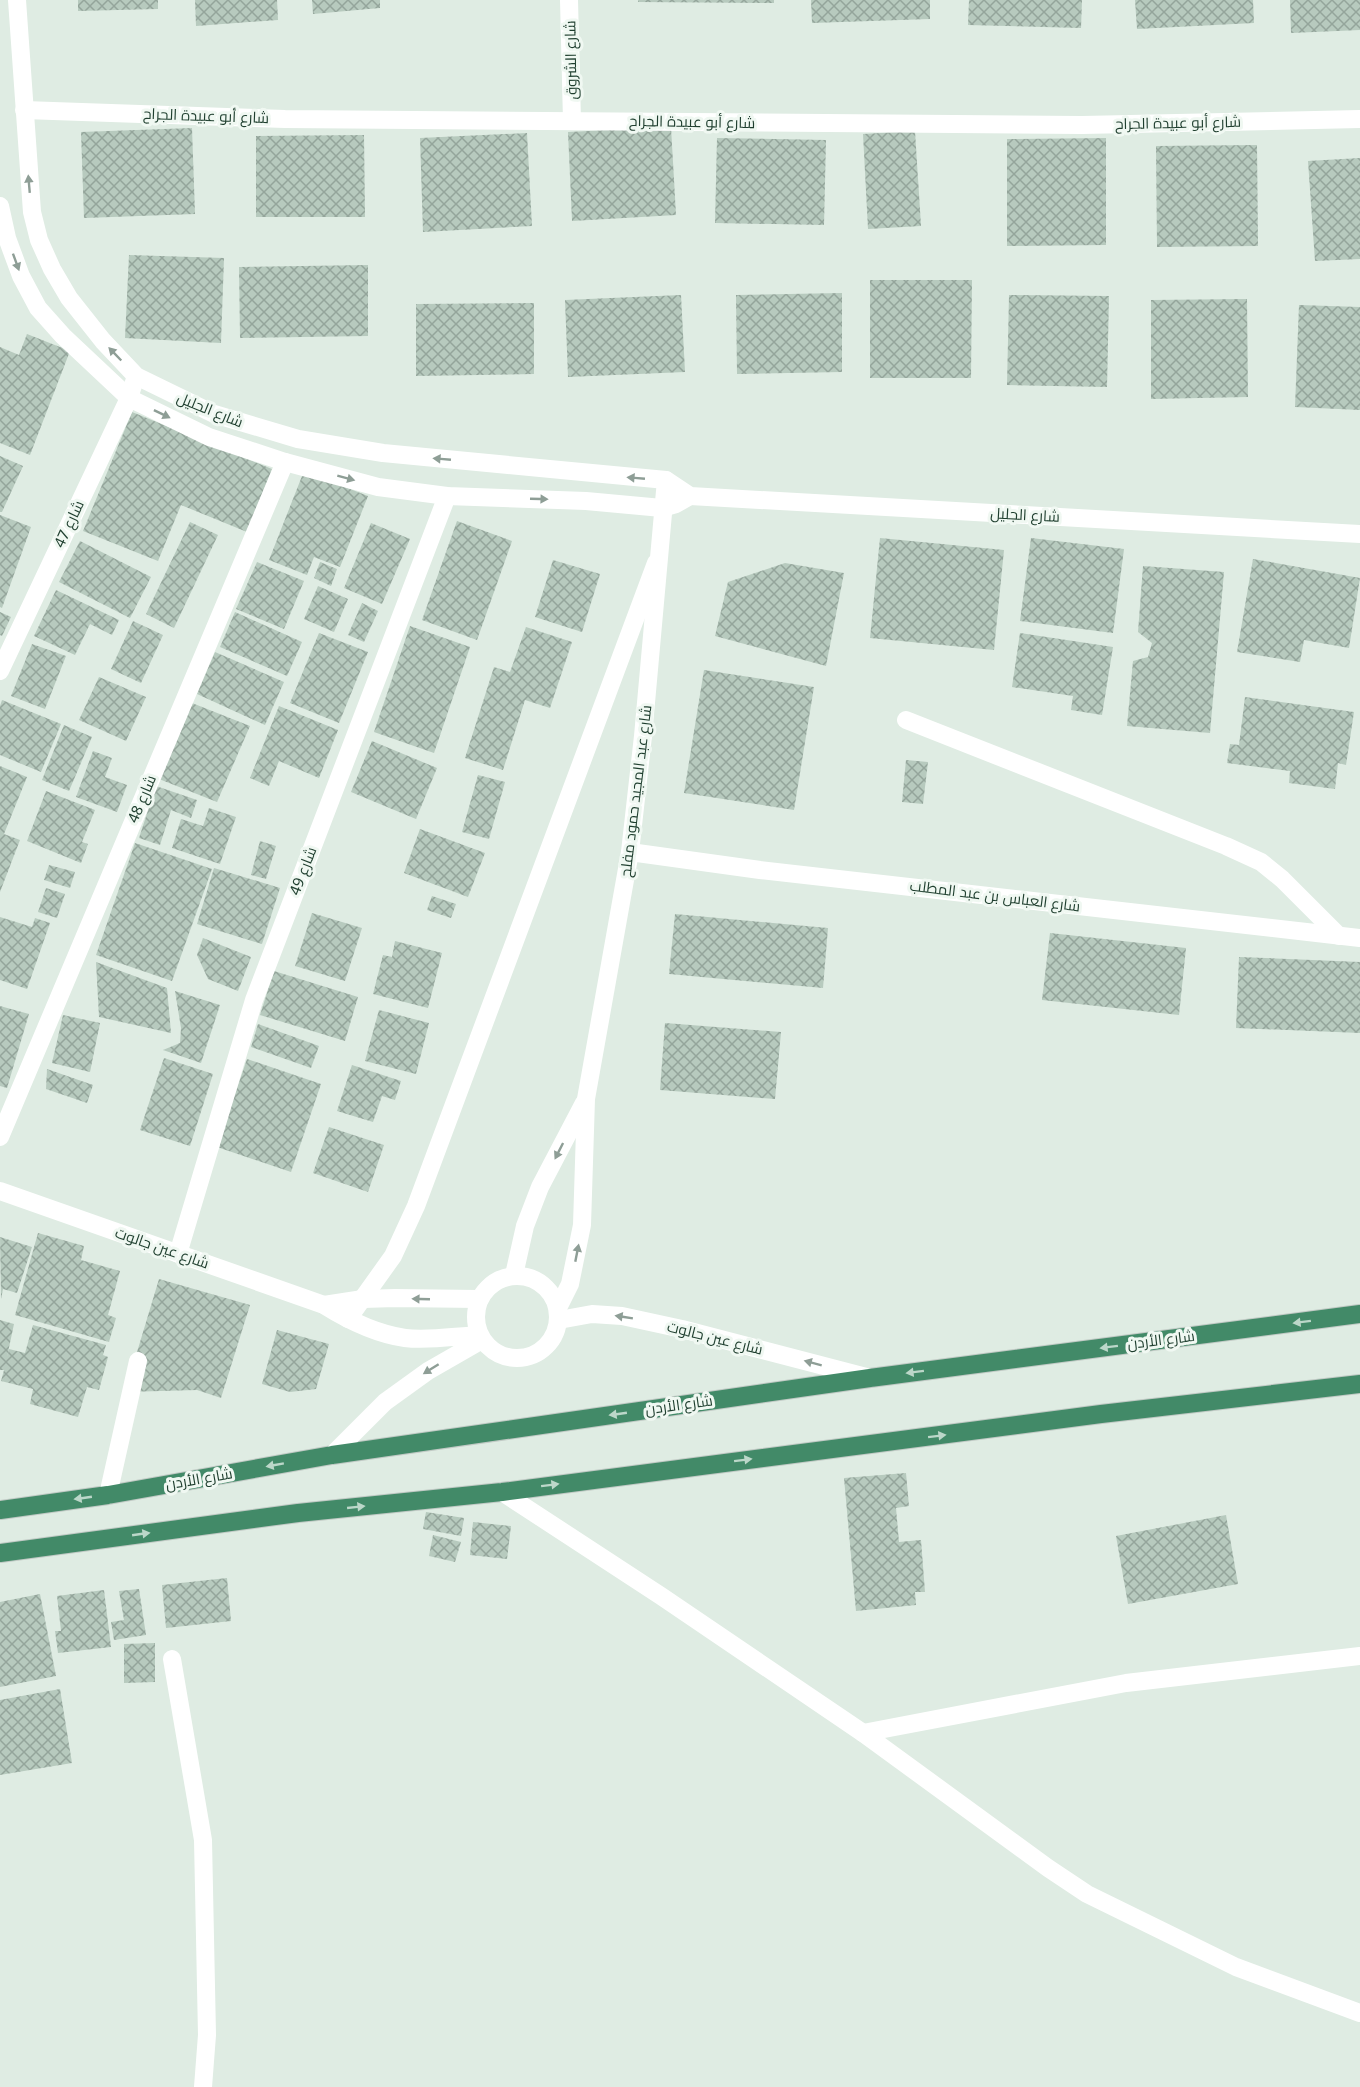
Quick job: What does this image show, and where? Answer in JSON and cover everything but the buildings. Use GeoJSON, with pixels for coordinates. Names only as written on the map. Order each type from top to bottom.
{"type":"FeatureCollection","features":[{"type":"Feature","properties":{"kind":"highway","name":"شارع الأردن"},"geometry":{"type":"LineString","coordinates":[[0,1510],[108,1494],[332,1455],[870,1378],[1360,1314]]}},
{"type":"Feature","properties":{"kind":"highway"},"geometry":{"type":"LineString","coordinates":[[0,1553],[298,1513],[502,1491],[1101,1414],[1360,1384]]}},
{"type":"Feature","properties":{"kind":"street","name":"شارع الجليل"},"geometry":{"type":"LineString","coordinates":[[18,0],[32,212],[39,240],[52,269],[69,298],[103,341],[136,376],[214,414],[298,439],[383,453],[666,480],[690,496],[1360,534]]}},
{"type":"Feature","properties":{"kind":"street","name":"شارع الشروق"},"geometry":{"type":"LineString","coordinates":[[569,0],[572,121]]}},
{"type":"Feature","properties":{"kind":"street","name":"شارع أبو عبيدة الجراح"},"geometry":{"type":"LineString","coordinates":[[24,110],[285,119],[1082,125],[1360,119]]}},
{"type":"Feature","properties":{"kind":"street","name":"شارع الجليل"},"geometry":{"type":"LineString","coordinates":[[0,206],[7,238],[21,276],[38,308],[63,336],[129,398],[209,437],[285,462],[378,487],[447,496],[586,501],[662,508],[676,504],[690,496]]}},
{"type":"Feature","properties":{"kind":"street","name":"شارع 47"},"geometry":{"type":"LineString","coordinates":[[0,671],[129,398],[136,376]]}},
{"type":"Feature","properties":{"kind":"street","name":"شارع 48"},"geometry":{"type":"LineString","coordinates":[[0,1137],[285,462]]}},
{"type":"Feature","properties":{"kind":"street","name":"شارع عبد المجيد حمود مفلح"},"geometry":{"type":"LineString","coordinates":[[559,1314],[570,1284],[582,1225],[586,1099],[630,852],[666,480]]}},
{"type":"Feature","properties":{"kind":"street","name":"شارع 49"},"geometry":{"type":"LineString","coordinates":[[178,1254],[254,1000],[447,496]]}},
{"type":"Feature","properties":{"kind":"street"},"geometry":{"type":"LineString","coordinates":[[348,1319],[393,1256],[417,1206],[660,553]]}},
{"type":"Feature","properties":{"kind":"street"},"geometry":{"type":"LineString","coordinates":[[906,720],[1226,846],[1261,862],[1282,879],[1339,936]]}},
{"type":"Feature","properties":{"kind":"street","name":"شارع العباس بن عبد المطلب"},"geometry":{"type":"LineString","coordinates":[[630,852],[760,870],[1360,938]]}},
{"type":"Feature","properties":{"kind":"street","name":"شارع عبد المجيد حمود مفلح"},"geometry":{"type":"LineString","coordinates":[[514,1275],[525,1226],[540,1187],[586,1099]]}},
{"type":"Feature","properties":{"kind":"street","name":"شارع عين جالوت"},"geometry":{"type":"LineString","coordinates":[[0,1191],[324,1305],[348,1319],[404,1338],[481,1337]]}},
{"type":"Feature","properties":{"kind":"street"},"geometry":{"type":"LineString","coordinates":[[514,1275],[529,1276],[543,1283],[553,1294],[559,1314],[555,1334],[547,1346],[535,1355],[520,1359],[505,1357],[492,1351],[481,1337],[476,1323],[479,1299],[500,1279],[514,1275]]}},
{"type":"Feature","properties":{"kind":"street","name":"شارع عين جالوت"},"geometry":{"type":"LineString","coordinates":[[324,1305],[363,1299],[479,1299]]}},
{"type":"Feature","properties":{"kind":"street","name":"شارع عين جالوت"},"geometry":{"type":"LineString","coordinates":[[559,1314],[622,1316],[682,1329],[870,1378]]}},
{"type":"Feature","properties":{"kind":"street"},"geometry":{"type":"LineString","coordinates":[[332,1455],[385,1402],[481,1337]]}},
{"type":"Feature","properties":{"kind":"street"},"geometry":{"type":"LineString","coordinates":[[108,1494],[138,1361]]}},
{"type":"Feature","properties":{"kind":"street"},"geometry":{"type":"LineString","coordinates":[[502,1491],[862,1733],[1087,1894],[1236,1967],[1360,2013]]}},
{"type":"Feature","properties":{"kind":"street"},"geometry":{"type":"LineString","coordinates":[[862,1733],[1126,1683],[1360,1656]]}},
{"type":"Feature","properties":{"kind":"street"},"geometry":{"type":"LineString","coordinates":[[172,1659],[203,1840],[207,2035],[203,2087]]}}]}
